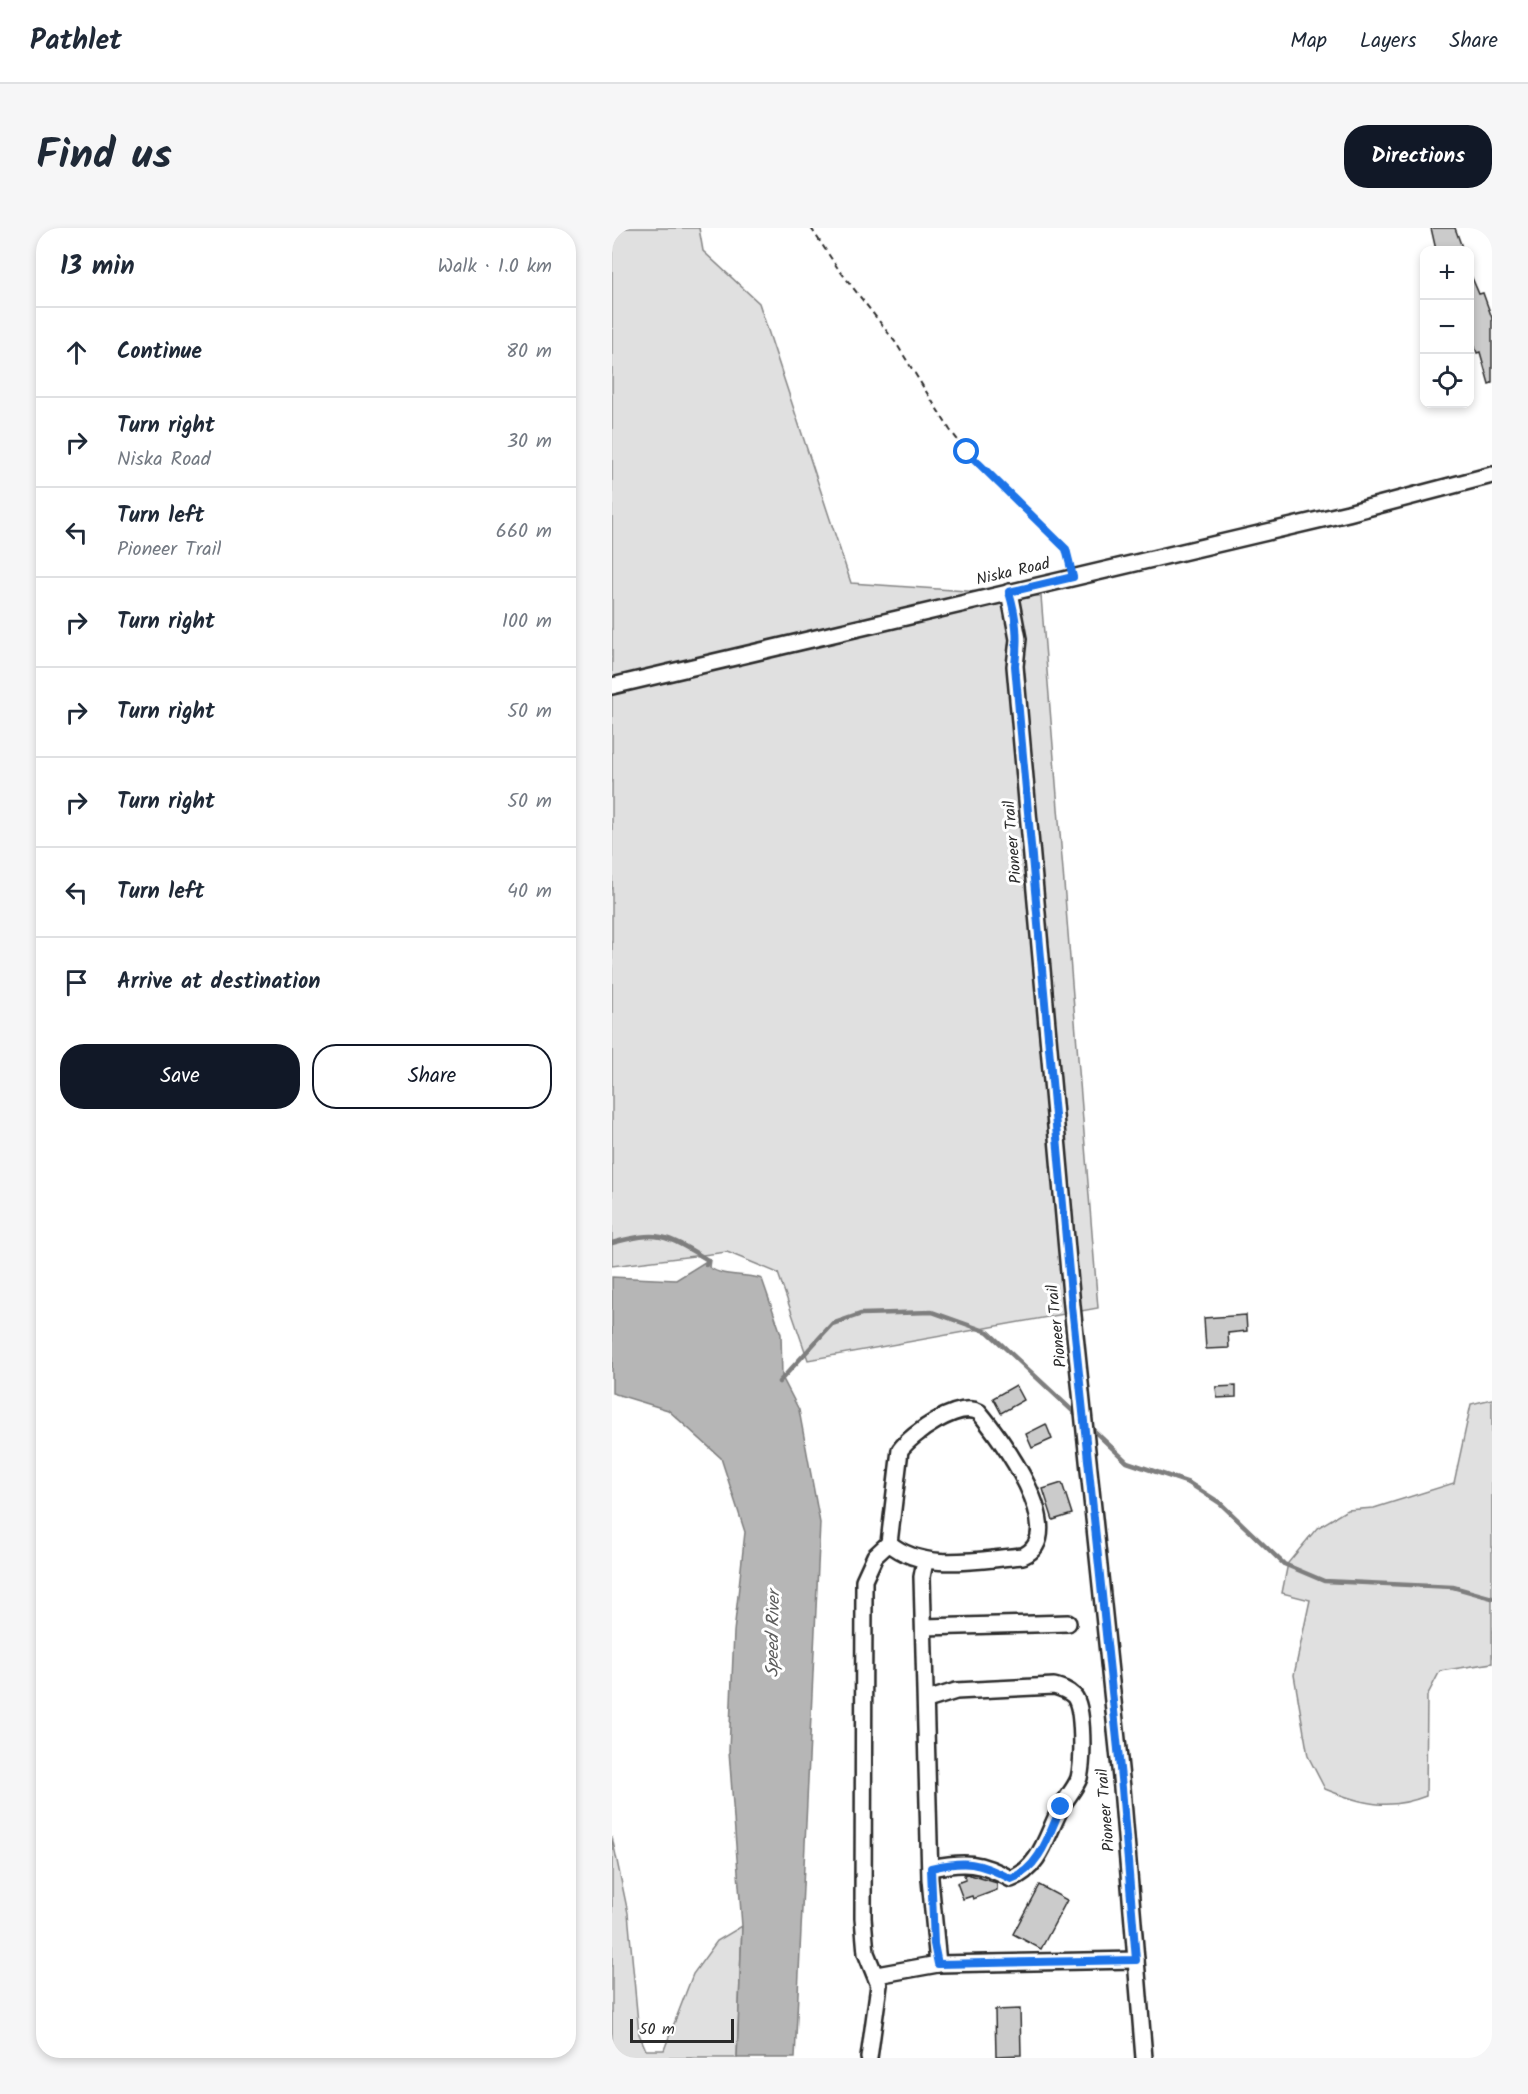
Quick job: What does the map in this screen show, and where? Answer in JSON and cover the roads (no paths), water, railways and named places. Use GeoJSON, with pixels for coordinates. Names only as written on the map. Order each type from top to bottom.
{"type":"FeatureCollection","features":[{"type":"Feature","properties":{"kind":"street","name":"Niska Road"},"geometry":{"type":"LineString","coordinates":[[612,686],[1348,513],[1492,475]]}},
{"type":"Feature","properties":{"kind":"street","name":"Pioneer Trail"},"geometry":{"type":"LineString","coordinates":[[1009,592],[1016,614],[1018,639],[1015,666],[1086,1434],[1120,1764],[1144,2058]]}},
{"type":"Feature","properties":{"kind":"street"},"geometry":{"type":"LineString","coordinates":[[869,2058],[879,1985],[877,1975],[866,1953],[863,1918],[866,1808],[863,1594],[868,1567],[889,1543],[900,1450],[926,1427],[952,1413],[972,1409],[979,1412],[1027,1483],[1036,1513],[1037,1543],[1033,1552],[1023,1556],[925,1562],[898,1552],[889,1543]]}},
{"type":"Feature","properties":{"kind":"street"},"geometry":{"type":"LineString","coordinates":[[925,1562],[924,1627],[931,1868],[934,1944],[938,1964]]}},
{"type":"Feature","properties":{"kind":"street"},"geometry":{"type":"LineString","coordinates":[[924,1627],[1068,1623]]}},
{"type":"Feature","properties":{"kind":"street"},"geometry":{"type":"LineString","coordinates":[[927,1700],[956,1691],[1054,1686],[1065,1689],[1076,1697],[1080,1717],[1082,1754],[1078,1779],[1061,1807],[1038,1858],[1020,1875],[1011,1879],[986,1865],[947,1864],[931,1868]]}},
{"type":"Feature","properties":{"kind":"street"},"geometry":{"type":"LineString","coordinates":[[877,1975],[938,1964],[1136,1960]]}},
{"type":"Feature","properties":{"kind":"water","name":"Speed River"},"geometry":{"type":"Polygon","coordinates":[[[710,1260],[709,1267],[721,1273],[762,1279],[781,1334],[782,1377],[799,1410],[820,1523],[795,2058],[737,2058],[742,1926],[729,1751],[734,1632],[745,1532],[721,1458],[668,1410],[612,1393],[612,1277],[676,1280],[710,1260]]]}},
{"type":"Feature","properties":{"kind":"waterway"},"geometry":{"type":"LineString","coordinates":[[612,1243],[641,1237],[662,1237],[708,1260],[706,1265]]}},
{"type":"Feature","properties":{"kind":"waterway"},"geometry":{"type":"LineString","coordinates":[[779,1382],[832,1324],[861,1314],[932,1312],[988,1332],[1078,1416]]}},
{"type":"Feature","properties":{"kind":"waterway"},"geometry":{"type":"LineString","coordinates":[[1089,1426],[1127,1462],[1189,1483],[1220,1503],[1284,1564],[1324,1581],[1453,1587],[1492,1598]]}}]}
